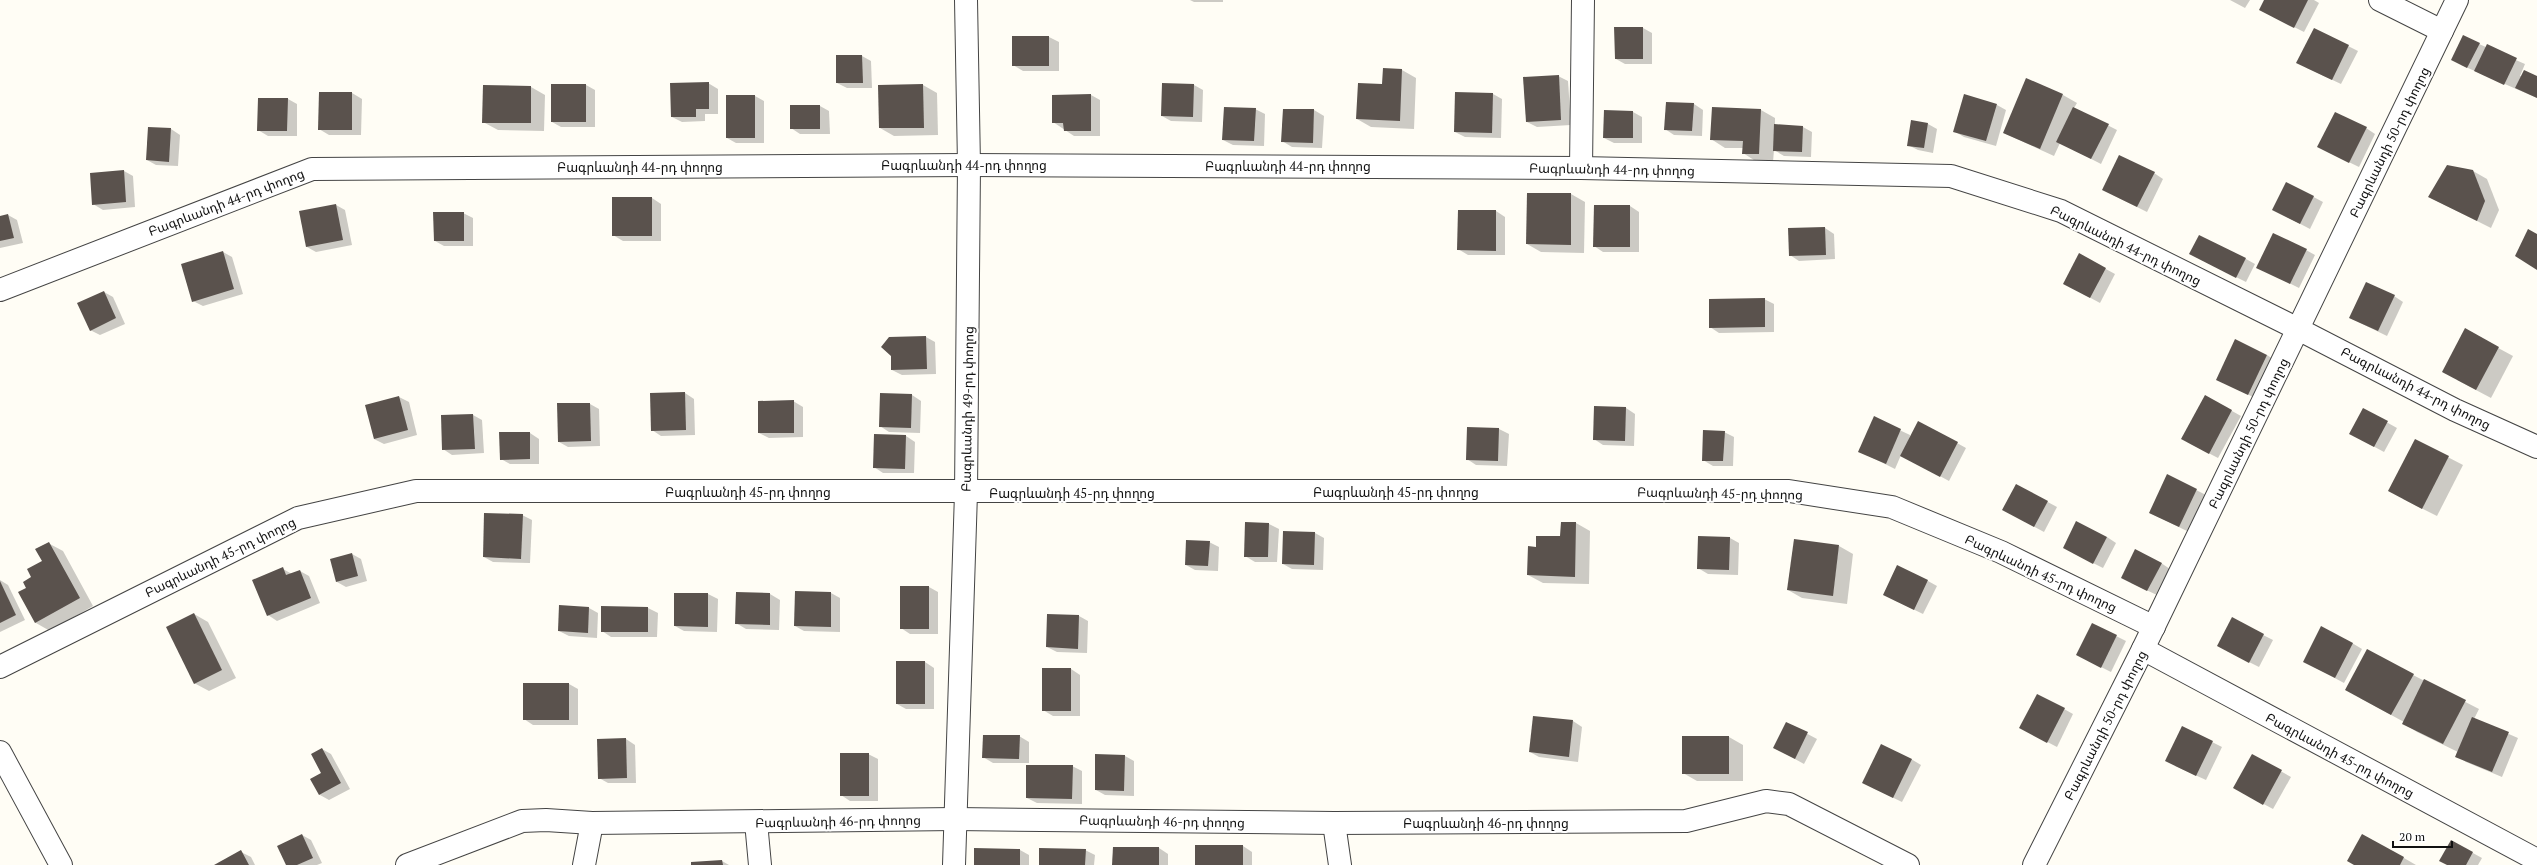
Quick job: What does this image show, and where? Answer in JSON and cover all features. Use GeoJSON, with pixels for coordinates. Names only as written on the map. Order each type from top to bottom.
{"type":"FeatureCollection","features":[{"type":"Feature","properties":{"kind":"street","name":"Բագրևանդի 49-րդ փողոց"},"geometry":{"type":"LineString","coordinates":[[954,865],[966,493],[969,165],[966,0]]}},
{"type":"Feature","properties":{"kind":"street"},"geometry":{"type":"LineString","coordinates":[[1581,168],[1583,0]]}},
{"type":"Feature","properties":{"kind":"street"},"geometry":{"type":"LineString","coordinates":[[2380,0],[2442,31]]}},
{"type":"Feature","properties":{"kind":"street","name":"Բագրևանդի 50-րդ փողոց"},"geometry":{"type":"LineString","coordinates":[[2034,865],[2143,650],[2457,0]]}},
{"type":"Feature","properties":{"kind":"street","name":"Բագրևանդի 44-րդ փողոց"},"geometry":{"type":"LineString","coordinates":[[0,290],[312,169],[969,165],[1581,168],[1951,176],[2061,211],[2298,328],[2455,410],[2537,447]]}},
{"type":"Feature","properties":{"kind":"street","name":"Բագրևանդի 45-րդ փողոց"},"geometry":{"type":"LineString","coordinates":[[0,667],[298,518],[416,491],[966,493],[1789,491],[1892,507],[2001,552],[2154,627]]}},
{"type":"Feature","properties":{"kind":"street","name":"Բագրևանդի 45-րդ փողոց"},"geometry":{"type":"LineString","coordinates":[[2143,650],[2537,860]]}},
{"type":"Feature","properties":{"kind":"street"},"geometry":{"type":"LineString","coordinates":[[0,752],[61,865]]}},
{"type":"Feature","properties":{"kind":"street","name":"Բագրևանդի 46-րդ փողոց"},"geometry":{"type":"LineString","coordinates":[[407,865],[522,822],[546,820],[592,823],[955,819],[1334,823],[1686,822],[1766,801],[1789,804],[1908,865]]}},
{"type":"Feature","properties":{"kind":"street"},"geometry":{"type":"LineString","coordinates":[[756,822],[760,865]]}},
{"type":"Feature","properties":{"kind":"street"},"geometry":{"type":"LineString","coordinates":[[584,865],[592,823]]}},
{"type":"Feature","properties":{"kind":"street"},"geometry":{"type":"LineString","coordinates":[[1334,823],[1340,865]]}},
{"type":"Feature","properties":{"kind":"building"},"geometry":{"type":"Polygon","coordinates":[[[2264,0],[2308,0],[2294,28],[2259,10],[2264,0]]]}},
{"type":"Feature","properties":{"kind":"building"},"geometry":{"type":"Polygon","coordinates":[[[1614,27],[1643,27],[1643,59],[1615,59],[1614,27]]]}},
{"type":"Feature","properties":{"kind":"building"},"geometry":{"type":"Polygon","coordinates":[[[2314,28],[2349,45],[2332,80],[2296,63],[2314,28]]]}},
{"type":"Feature","properties":{"kind":"building"},"geometry":{"type":"Polygon","coordinates":[[[2463,35],[2480,43],[2467,68],[2451,60],[2463,35]]]}},
{"type":"Feature","properties":{"kind":"building"},"geometry":{"type":"Polygon","coordinates":[[[1012,36],[1049,36],[1049,66],[1012,66],[1012,36]]]}},
{"type":"Feature","properties":{"kind":"building"},"geometry":{"type":"Polygon","coordinates":[[[2487,44],[2517,58],[2504,85],[2474,71],[2487,44]]]}},
{"type":"Feature","properties":{"kind":"building"},"geometry":{"type":"Polygon","coordinates":[[[836,55],[862,55],[863,83],[836,83],[836,55]]]}},
{"type":"Feature","properties":{"kind":"building"},"geometry":{"type":"Polygon","coordinates":[[[1383,68],[1402,69],[1400,121],[1356,119],[1358,83],[1382,84],[1383,68]]]}},
{"type":"Feature","properties":{"kind":"building"},"geometry":{"type":"Polygon","coordinates":[[[2524,70],[2537,76],[2537,98],[2515,88],[2524,70]]]}},
{"type":"Feature","properties":{"kind":"building"},"geometry":{"type":"Polygon","coordinates":[[[1559,75],[1561,120],[1526,122],[1523,77],[1559,75]]]}},
{"type":"Feature","properties":{"kind":"building"},"geometry":{"type":"Polygon","coordinates":[[[2026,78],[2063,94],[2040,149],[2003,133],[2026,78]]]}},
{"type":"Feature","properties":{"kind":"building"},"geometry":{"type":"Polygon","coordinates":[[[709,82],[709,109],[696,109],[696,117],[671,117],[670,83],[709,82]]]}},
{"type":"Feature","properties":{"kind":"building"},"geometry":{"type":"Polygon","coordinates":[[[1162,83],[1194,84],[1193,117],[1161,116],[1162,83]]]}},
{"type":"Feature","properties":{"kind":"building"},"geometry":{"type":"Polygon","coordinates":[[[551,84],[586,84],[586,122],[551,122],[551,84]]]}},
{"type":"Feature","properties":{"kind":"building"},"geometry":{"type":"Polygon","coordinates":[[[923,84],[924,128],[879,128],[878,85],[923,84]]]}},
{"type":"Feature","properties":{"kind":"building"},"geometry":{"type":"Polygon","coordinates":[[[483,85],[531,86],[531,123],[482,123],[483,85]]]}},
{"type":"Feature","properties":{"kind":"building"},"geometry":{"type":"Polygon","coordinates":[[[319,92],[352,92],[352,130],[318,130],[319,92]]]}},
{"type":"Feature","properties":{"kind":"building"},"geometry":{"type":"Polygon","coordinates":[[[1455,92],[1493,93],[1492,133],[1454,132],[1455,92]]]}},
{"type":"Feature","properties":{"kind":"building"},"geometry":{"type":"Polygon","coordinates":[[[1091,94],[1091,131],[1064,131],[1063,123],[1052,123],[1052,95],[1091,94]]]}},
{"type":"Feature","properties":{"kind":"building"},"geometry":{"type":"Polygon","coordinates":[[[1964,94],[1997,104],[1986,141],[1953,132],[1964,94]]]}},
{"type":"Feature","properties":{"kind":"building"},"geometry":{"type":"Polygon","coordinates":[[[726,95],[755,95],[755,138],[726,138],[726,95]]]}},
{"type":"Feature","properties":{"kind":"building"},"geometry":{"type":"Polygon","coordinates":[[[258,98],[288,98],[287,131],[257,131],[258,98]]]}},
{"type":"Feature","properties":{"kind":"building"},"geometry":{"type":"Polygon","coordinates":[[[1666,102],[1694,103],[1692,131],[1664,130],[1666,102]]]}},
{"type":"Feature","properties":{"kind":"building"},"geometry":{"type":"Polygon","coordinates":[[[790,105],[820,105],[820,129],[790,129],[790,105]]]}},
{"type":"Feature","properties":{"kind":"building"},"geometry":{"type":"Polygon","coordinates":[[[1224,107],[1256,108],[1254,141],[1222,140],[1224,107]]]}},
{"type":"Feature","properties":{"kind":"building"},"geometry":{"type":"Polygon","coordinates":[[[1712,107],[1761,109],[1759,154],[1742,154],[1743,141],[1710,140],[1712,107]]]}},
{"type":"Feature","properties":{"kind":"building"},"geometry":{"type":"Polygon","coordinates":[[[2073,107],[2109,124],[2091,159],[2056,142],[2073,107]]]}},
{"type":"Feature","properties":{"kind":"building"},"geometry":{"type":"Polygon","coordinates":[[[1283,109],[1314,109],[1313,143],[1281,142],[1283,109]]]}},
{"type":"Feature","properties":{"kind":"building"},"geometry":{"type":"Polygon","coordinates":[[[1604,110],[1633,111],[1633,138],[1603,138],[1604,110]]]}},
{"type":"Feature","properties":{"kind":"building"},"geometry":{"type":"Polygon","coordinates":[[[2335,112],[2367,127],[2349,163],[2317,147],[2335,112]]]}},
{"type":"Feature","properties":{"kind":"building"},"geometry":{"type":"Polygon","coordinates":[[[1911,120],[1928,123],[1924,148],[1907,146],[1911,120]]]}},
{"type":"Feature","properties":{"kind":"building"},"geometry":{"type":"Polygon","coordinates":[[[1774,124],[1803,126],[1802,152],[1773,151],[1774,124]]]}},
{"type":"Feature","properties":{"kind":"building"},"geometry":{"type":"Polygon","coordinates":[[[148,127],[171,128],[169,162],[146,160],[148,127]]]}},
{"type":"Feature","properties":{"kind":"building"},"geometry":{"type":"Polygon","coordinates":[[[2119,155],[2155,172],[2137,207],[2102,190],[2119,155]]]}},
{"type":"Feature","properties":{"kind":"building"},"geometry":{"type":"Polygon","coordinates":[[[2447,165],[2473,170],[2485,201],[2477,221],[2428,197],[2447,165]]]}},
{"type":"Feature","properties":{"kind":"building"},"geometry":{"type":"Polygon","coordinates":[[[124,170],[126,202],[92,205],[90,173],[124,170]]]}},
{"type":"Feature","properties":{"kind":"building"},"geometry":{"type":"Polygon","coordinates":[[[2286,182],[2314,196],[2300,224],[2272,210],[2286,182]]]}},
{"type":"Feature","properties":{"kind":"building"},"geometry":{"type":"Polygon","coordinates":[[[1527,193],[1571,193],[1571,245],[1526,244],[1527,193]]]}},
{"type":"Feature","properties":{"kind":"building"},"geometry":{"type":"Polygon","coordinates":[[[612,197],[652,197],[652,236],[612,236],[612,197]]]}},
{"type":"Feature","properties":{"kind":"building"},"geometry":{"type":"Polygon","coordinates":[[[336,204],[343,240],[306,247],[299,211],[336,204]]]}},
{"type":"Feature","properties":{"kind":"building"},"geometry":{"type":"Polygon","coordinates":[[[1594,205],[1630,205],[1630,247],[1593,247],[1594,205]]]}},
{"type":"Feature","properties":{"kind":"building"},"geometry":{"type":"Polygon","coordinates":[[[1458,210],[1496,210],[1496,251],[1457,250],[1458,210]]]}},
{"type":"Feature","properties":{"kind":"building"},"geometry":{"type":"Polygon","coordinates":[[[433,212],[464,212],[464,241],[434,241],[433,212]]]}},
{"type":"Feature","properties":{"kind":"building"},"geometry":{"type":"Polygon","coordinates":[[[8,214],[14,238],[0,241],[0,216],[8,214]]]}},
{"type":"Feature","properties":{"kind":"building"},"geometry":{"type":"Polygon","coordinates":[[[1825,227],[1826,255],[1789,256],[1788,228],[1825,227]]]}},
{"type":"Feature","properties":{"kind":"building"},"geometry":{"type":"Polygon","coordinates":[[[2528,229],[2537,234],[2537,270],[2515,256],[2528,229]]]}},
{"type":"Feature","properties":{"kind":"building"},"geometry":{"type":"Polygon","coordinates":[[[2273,233],[2307,249],[2290,284],[2256,268],[2273,233]]]}},
{"type":"Feature","properties":{"kind":"building"},"geometry":{"type":"Polygon","coordinates":[[[2199,235],[2246,258],[2236,278],[2189,254],[2199,235]]]}},
{"type":"Feature","properties":{"kind":"building"},"geometry":{"type":"Polygon","coordinates":[[[223,251],[234,289],[192,302],[181,264],[223,251]]]}},
{"type":"Feature","properties":{"kind":"building"},"geometry":{"type":"Polygon","coordinates":[[[2079,253],[2106,268],[2090,298],[2063,284],[2079,253]]]}},
{"type":"Feature","properties":{"kind":"building"},"geometry":{"type":"Polygon","coordinates":[[[2366,282],[2395,295],[2378,331],[2349,318],[2366,282]]]}},
{"type":"Feature","properties":{"kind":"building"},"geometry":{"type":"Polygon","coordinates":[[[104,291],[116,318],[90,331],[77,303],[104,291]]]}},
{"type":"Feature","properties":{"kind":"building"},"geometry":{"type":"Polygon","coordinates":[[[1765,298],[1765,327],[1709,328],[1709,299],[1765,298]]]}},
{"type":"Feature","properties":{"kind":"building"},"geometry":{"type":"Polygon","coordinates":[[[2465,328],[2499,347],[2476,390],[2442,372],[2465,328]]]}},
{"type":"Feature","properties":{"kind":"building"},"geometry":{"type":"Polygon","coordinates":[[[926,336],[927,369],[891,370],[891,356],[881,347],[889,337],[926,336]]]}},
{"type":"Feature","properties":{"kind":"building"},"geometry":{"type":"Polygon","coordinates":[[[2235,339],[2267,355],[2248,395],[2216,380],[2235,339]]]}},
{"type":"Feature","properties":{"kind":"building"},"geometry":{"type":"Polygon","coordinates":[[[685,392],[686,430],[651,431],[650,393],[685,392]]]}},
{"type":"Feature","properties":{"kind":"building"},"geometry":{"type":"Polygon","coordinates":[[[880,393],[912,394],[911,428],[879,427],[880,393]]]}},
{"type":"Feature","properties":{"kind":"building"},"geometry":{"type":"Polygon","coordinates":[[[2205,395],[2232,410],[2209,454],[2181,439],[2205,395]]]}},
{"type":"Feature","properties":{"kind":"building"},"geometry":{"type":"Polygon","coordinates":[[[399,396],[408,430],[374,439],[365,405],[399,396]]]}},
{"type":"Feature","properties":{"kind":"building"},"geometry":{"type":"Polygon","coordinates":[[[794,400],[794,433],[758,433],[758,401],[794,400]]]}},
{"type":"Feature","properties":{"kind":"building"},"geometry":{"type":"Polygon","coordinates":[[[557,403],[590,403],[591,441],[558,442],[557,403]]]}},
{"type":"Feature","properties":{"kind":"building"},"geometry":{"type":"Polygon","coordinates":[[[1594,406],[1626,407],[1625,441],[1593,440],[1594,406]]]}},
{"type":"Feature","properties":{"kind":"building"},"geometry":{"type":"Polygon","coordinates":[[[2363,408],[2388,421],[2374,447],[2349,434],[2363,408]]]}},
{"type":"Feature","properties":{"kind":"building"},"geometry":{"type":"Polygon","coordinates":[[[473,414],[475,449],[442,450],[441,415],[473,414]]]}},
{"type":"Feature","properties":{"kind":"building"},"geometry":{"type":"Polygon","coordinates":[[[1874,416],[1901,429],[1886,464],[1858,452],[1874,416]]]}},
{"type":"Feature","properties":{"kind":"building"},"geometry":{"type":"Polygon","coordinates":[[[1918,421],[1958,442],[1940,477],[1900,456],[1918,421]]]}},
{"type":"Feature","properties":{"kind":"building"},"geometry":{"type":"Polygon","coordinates":[[[1467,427],[1499,428],[1498,461],[1466,460],[1467,427]]]}},
{"type":"Feature","properties":{"kind":"building"},"geometry":{"type":"Polygon","coordinates":[[[1703,430],[1725,431],[1723,461],[1702,461],[1703,430]]]}},
{"type":"Feature","properties":{"kind":"building"},"geometry":{"type":"Polygon","coordinates":[[[499,432],[530,432],[530,459],[500,460],[499,432]]]}},
{"type":"Feature","properties":{"kind":"building"},"geometry":{"type":"Polygon","coordinates":[[[874,434],[906,435],[905,469],[873,468],[874,434]]]}},
{"type":"Feature","properties":{"kind":"building"},"geometry":{"type":"Polygon","coordinates":[[[2415,439],[2449,456],[2422,509],[2388,491],[2415,439]]]}},
{"type":"Feature","properties":{"kind":"building"},"geometry":{"type":"Polygon","coordinates":[[[2167,474],[2197,489],[2179,527],[2149,513],[2167,474]]]}},
{"type":"Feature","properties":{"kind":"building"},"geometry":{"type":"Polygon","coordinates":[[[2016,484],[2048,501],[2034,527],[2002,510],[2016,484]]]}},
{"type":"Feature","properties":{"kind":"building"},"geometry":{"type":"Polygon","coordinates":[[[484,513],[523,514],[521,559],[483,557],[484,513]]]}},
{"type":"Feature","properties":{"kind":"building"},"geometry":{"type":"Polygon","coordinates":[[[2076,521],[2107,537],[2093,564],[2063,548],[2076,521]]]}},
{"type":"Feature","properties":{"kind":"building"},"geometry":{"type":"Polygon","coordinates":[[[1245,522],[1269,523],[1268,557],[1244,557],[1245,522]]]}},
{"type":"Feature","properties":{"kind":"building"},"geometry":{"type":"Polygon","coordinates":[[[1561,522],[1576,522],[1575,577],[1527,575],[1528,546],[1536,547],[1536,536],[1560,536],[1561,522]]]}},
{"type":"Feature","properties":{"kind":"building"},"geometry":{"type":"Polygon","coordinates":[[[1283,531],[1315,532],[1314,565],[1282,564],[1283,531]]]}},
{"type":"Feature","properties":{"kind":"building"},"geometry":{"type":"Polygon","coordinates":[[[1698,536],[1730,537],[1729,570],[1697,569],[1698,536]]]}},
{"type":"Feature","properties":{"kind":"building"},"geometry":{"type":"Polygon","coordinates":[[[1794,539],[1839,545],[1833,596],[1787,590],[1794,539]]]}},
{"type":"Feature","properties":{"kind":"building"},"geometry":{"type":"Polygon","coordinates":[[[1186,540],[1210,541],[1208,566],[1185,565],[1186,540]]]}},
{"type":"Feature","properties":{"kind":"building"},"geometry":{"type":"Polygon","coordinates":[[[49,542],[80,598],[35,623],[18,592],[26,588],[23,582],[31,577],[27,569],[42,561],[35,549],[49,542]]]}},
{"type":"Feature","properties":{"kind":"building"},"geometry":{"type":"Polygon","coordinates":[[[2135,549],[2162,563],[2147,591],[2121,578],[2135,549]]]}},
{"type":"Feature","properties":{"kind":"building"},"geometry":{"type":"Polygon","coordinates":[[[352,553],[358,576],[336,582],[330,559],[352,553]]]}},
{"type":"Feature","properties":{"kind":"building"},"geometry":{"type":"Polygon","coordinates":[[[1897,565],[1928,580],[1914,610],[1883,595],[1897,565]]]}},
{"type":"Feature","properties":{"kind":"building"},"geometry":{"type":"Polygon","coordinates":[[[283,567],[286,575],[300,570],[311,598],[267,616],[252,580],[283,567]]]}},
{"type":"Feature","properties":{"kind":"building"},"geometry":{"type":"Polygon","coordinates":[[[0,581],[16,615],[0,623],[0,581]]]}},
{"type":"Feature","properties":{"kind":"building"},"geometry":{"type":"Polygon","coordinates":[[[900,586],[929,586],[929,629],[900,629],[900,586]]]}},
{"type":"Feature","properties":{"kind":"building"},"geometry":{"type":"Polygon","coordinates":[[[795,591],[831,592],[831,627],[794,626],[795,591]]]}},
{"type":"Feature","properties":{"kind":"building"},"geometry":{"type":"Polygon","coordinates":[[[736,592],[770,593],[770,625],[735,624],[736,592]]]}},
{"type":"Feature","properties":{"kind":"building"},"geometry":{"type":"Polygon","coordinates":[[[674,593],[708,593],[708,627],[674,626],[674,593]]]}},
{"type":"Feature","properties":{"kind":"building"},"geometry":{"type":"Polygon","coordinates":[[[559,605],[589,607],[588,633],[558,631],[559,605]]]}},
{"type":"Feature","properties":{"kind":"building"},"geometry":{"type":"Polygon","coordinates":[[[601,606],[648,607],[648,632],[601,632],[601,606]]]}},
{"type":"Feature","properties":{"kind":"building"},"geometry":{"type":"Polygon","coordinates":[[[194,613],[222,670],[194,684],[166,627],[194,613]]]}},
{"type":"Feature","properties":{"kind":"building"},"geometry":{"type":"Polygon","coordinates":[[[1047,614],[1079,615],[1078,649],[1046,647],[1047,614]]]}},
{"type":"Feature","properties":{"kind":"building"},"geometry":{"type":"Polygon","coordinates":[[[2232,617],[2264,634],[2249,663],[2217,646],[2232,617]]]}},
{"type":"Feature","properties":{"kind":"building"},"geometry":{"type":"Polygon","coordinates":[[[2092,623],[2117,635],[2101,668],[2076,655],[2092,623]]]}},
{"type":"Feature","properties":{"kind":"building"},"geometry":{"type":"Polygon","coordinates":[[[2321,626],[2353,643],[2335,678],[2303,662],[2321,626]]]}},
{"type":"Feature","properties":{"kind":"building"},"geometry":{"type":"Polygon","coordinates":[[[2367,649],[2414,674],[2391,715],[2345,690],[2367,649]]]}},
{"type":"Feature","properties":{"kind":"building"},"geometry":{"type":"Polygon","coordinates":[[[896,661],[925,661],[925,704],[896,704],[896,661]]]}},
{"type":"Feature","properties":{"kind":"building"},"geometry":{"type":"Polygon","coordinates":[[[1042,668],[1071,668],[1071,711],[1042,711],[1042,668]]]}},
{"type":"Feature","properties":{"kind":"building"},"geometry":{"type":"Polygon","coordinates":[[[2424,679],[2466,700],[2443,744],[2402,724],[2424,679]]]}},
{"type":"Feature","properties":{"kind":"building"},"geometry":{"type":"Polygon","coordinates":[[[523,683],[569,683],[569,720],[523,720],[523,683]]]}},
{"type":"Feature","properties":{"kind":"building"},"geometry":{"type":"Polygon","coordinates":[[[2037,694],[2065,708],[2047,743],[2019,728],[2037,694]]]}},
{"type":"Feature","properties":{"kind":"building"},"geometry":{"type":"Polygon","coordinates":[[[1533,716],[1573,720],[1569,757],[1529,752],[1533,716]]]}},
{"type":"Feature","properties":{"kind":"building"},"geometry":{"type":"Polygon","coordinates":[[[2472,717],[2509,732],[2492,772],[2455,757],[2472,717]]]}},
{"type":"Feature","properties":{"kind":"building"},"geometry":{"type":"Polygon","coordinates":[[[1786,722],[1808,732],[1795,759],[1773,748],[1786,722]]]}},
{"type":"Feature","properties":{"kind":"building"},"geometry":{"type":"Polygon","coordinates":[[[2182,726],[2213,741],[2196,776],[2165,761],[2182,726]]]}},
{"type":"Feature","properties":{"kind":"building"},"geometry":{"type":"Polygon","coordinates":[[[983,735],[1020,735],[1019,759],[982,758],[983,735]]]}},
{"type":"Feature","properties":{"kind":"building"},"geometry":{"type":"Polygon","coordinates":[[[1682,736],[1729,736],[1729,774],[1682,774],[1682,736]]]}},
{"type":"Feature","properties":{"kind":"building"},"geometry":{"type":"Polygon","coordinates":[[[626,738],[627,778],[598,779],[597,739],[626,738]]]}},
{"type":"Feature","properties":{"kind":"building"},"geometry":{"type":"Polygon","coordinates":[[[1881,744],[1912,759],[1893,798],[1862,783],[1881,744]]]}},
{"type":"Feature","properties":{"kind":"building"},"geometry":{"type":"Polygon","coordinates":[[[322,748],[341,783],[319,795],[310,779],[321,773],[311,754],[322,748]]]}},
{"type":"Feature","properties":{"kind":"building"},"geometry":{"type":"Polygon","coordinates":[[[840,753],[869,753],[869,796],[840,796],[840,753]]]}},
{"type":"Feature","properties":{"kind":"building"},"geometry":{"type":"Polygon","coordinates":[[[1095,754],[1125,755],[1124,791],[1095,790],[1095,754]]]}},
{"type":"Feature","properties":{"kind":"building"},"geometry":{"type":"Polygon","coordinates":[[[2252,754],[2282,770],[2263,805],[2233,788],[2252,754]]]}},
{"type":"Feature","properties":{"kind":"building"},"geometry":{"type":"Polygon","coordinates":[[[1026,765],[1073,765],[1072,799],[1026,798],[1026,765]]]}},
{"type":"Feature","properties":{"kind":"building"},"geometry":{"type":"Polygon","coordinates":[[[302,834],[313,858],[297,865],[286,865],[277,846],[302,834]]]}},
{"type":"Feature","properties":{"kind":"building"},"geometry":{"type":"Polygon","coordinates":[[[2362,834],[2404,857],[2400,865],[2354,865],[2347,861],[2362,834]]]}},
{"type":"Feature","properties":{"kind":"building"},"geometry":{"type":"Polygon","coordinates":[[[2451,840],[2473,852],[2466,865],[2447,865],[2439,861],[2451,840]]]}},
{"type":"Feature","properties":{"kind":"building"},"geometry":{"type":"Polygon","coordinates":[[[1195,845],[1243,845],[1243,865],[1195,865],[1195,845]]]}},
{"type":"Feature","properties":{"kind":"building"},"geometry":{"type":"Polygon","coordinates":[[[1113,847],[1159,847],[1159,865],[1112,865],[1113,847]]]}},
{"type":"Feature","properties":{"kind":"building"},"geometry":{"type":"Polygon","coordinates":[[[974,848],[1020,849],[1020,865],[974,865],[974,848]]]}},
{"type":"Feature","properties":{"kind":"building"},"geometry":{"type":"Polygon","coordinates":[[[1039,848],[1086,849],[1085,865],[1039,865],[1039,848]]]}},
{"type":"Feature","properties":{"kind":"building"},"geometry":{"type":"Polygon","coordinates":[[[241,850],[249,865],[214,865],[241,850]]]}},
{"type":"Feature","properties":{"kind":"building"},"geometry":{"type":"Polygon","coordinates":[[[722,860],[723,865],[691,865],[691,862],[722,860]]]}}]}
